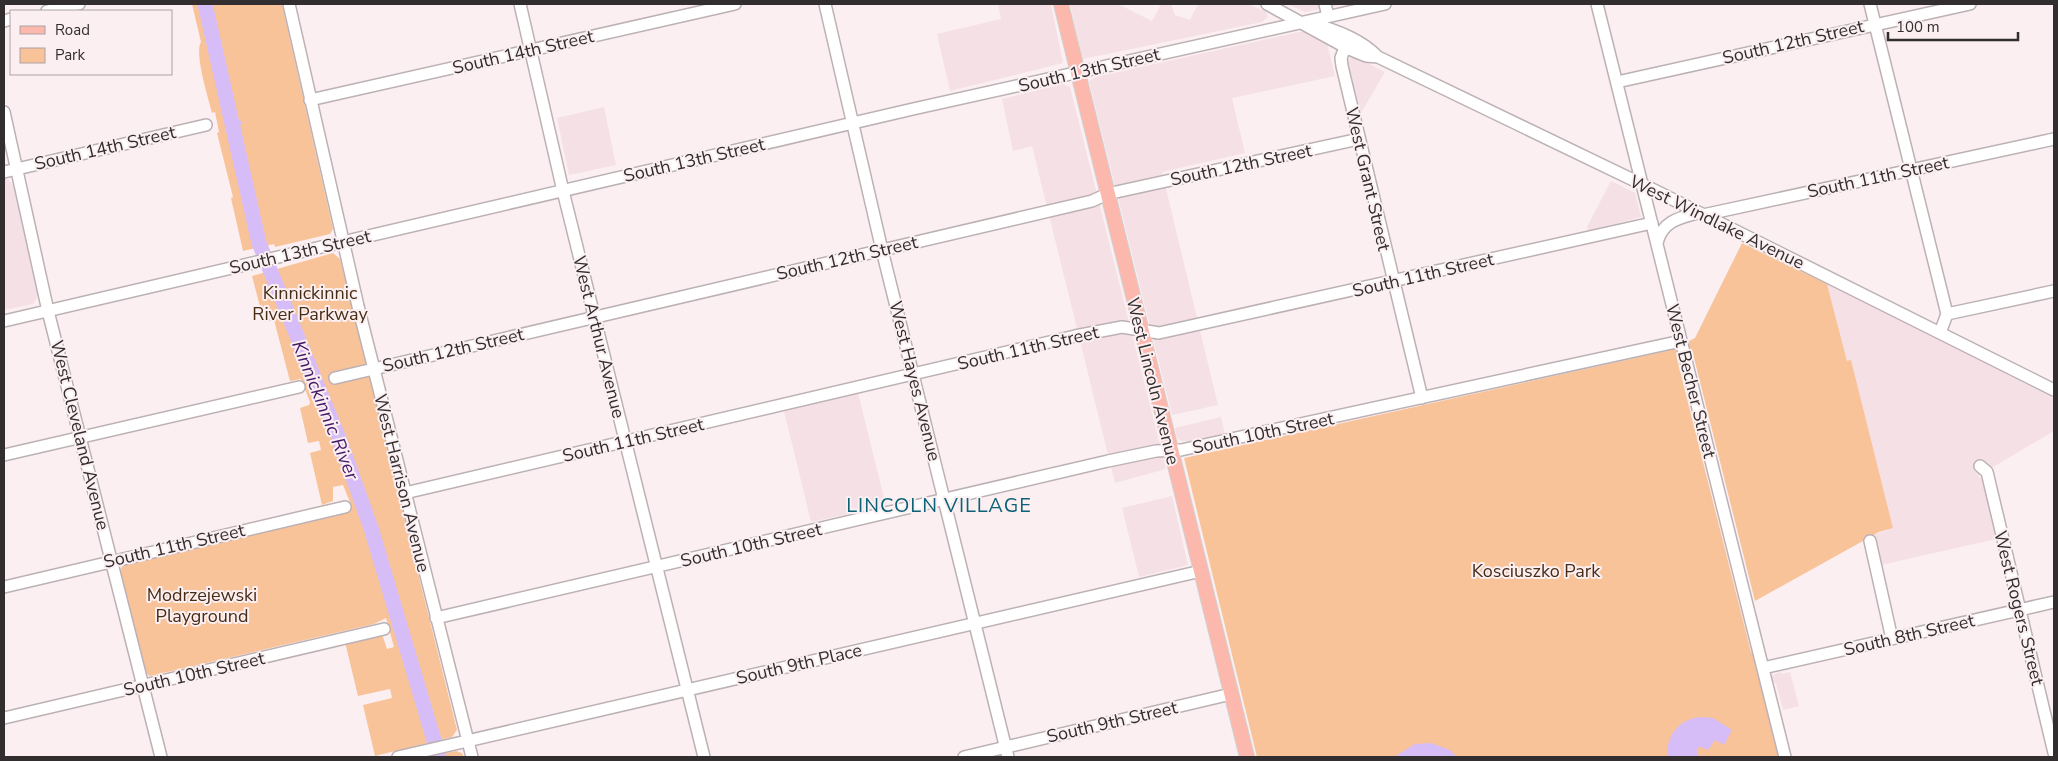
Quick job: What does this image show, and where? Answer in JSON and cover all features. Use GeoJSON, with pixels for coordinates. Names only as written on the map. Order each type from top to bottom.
{"type":"FeatureCollection","features":[{"type":"Feature","properties":{"kind":"main road","name":"West Lincoln Avenue"},"geometry":{"type":"LineString","coordinates":[[1061,4],[1076,72],[1247,757]]}},
{"type":"Feature","properties":{"kind":"street"},"geometry":{"type":"LineString","coordinates":[[51,10],[79,4]]}},
{"type":"Feature","properties":{"kind":"street","name":"West Harrison Avenue"},"geometry":{"type":"LineString","coordinates":[[288,4],[342,242],[472,757]]}},
{"type":"Feature","properties":{"kind":"street","name":"West Arthur Avenue"},"geometry":{"type":"LineString","coordinates":[[520,4],[624,441],[704,757]]}},
{"type":"Feature","properties":{"kind":"street","name":"South 14th Street"},"geometry":{"type":"LineString","coordinates":[[310,100],[735,4]]}},
{"type":"Feature","properties":{"kind":"street","name":"West Hayes Avenue"},"geometry":{"type":"LineString","coordinates":[[825,4],[882,250],[1007,752]]}},
{"type":"Feature","properties":{"kind":"street","name":"West Windlake Avenue"},"geometry":{"type":"LineString","coordinates":[[1267,4],[1345,47],[1366,56],[1378,57],[1642,185],[2054,390]]}},
{"type":"Feature","properties":{"kind":"street"},"geometry":{"type":"LineString","coordinates":[[1325,4],[1328,16]]}},
{"type":"Feature","properties":{"kind":"street","name":"South 13th Street"},"geometry":{"type":"LineString","coordinates":[[4,321],[853,123],[1385,4]]}},
{"type":"Feature","properties":{"kind":"street","name":"West Becher Street"},"geometry":{"type":"LineString","coordinates":[[1597,4],[1786,757]]}},
{"type":"Feature","properties":{"kind":"street"},"geometry":{"type":"LineString","coordinates":[[1870,4],[1947,314],[1940,333]]}},
{"type":"Feature","properties":{"kind":"street","name":"South 12th Street"},"geometry":{"type":"LineString","coordinates":[[1617,82],[1970,4]]}},
{"type":"Feature","properties":{"kind":"street","name":"West Windlake Avenue"},"geometry":{"type":"LineString","coordinates":[[1302,22],[1329,28],[1369,47],[1378,57]]}},
{"type":"Feature","properties":{"kind":"street","name":"West Grant Street"},"geometry":{"type":"LineString","coordinates":[[1345,47],[1341,58],[1342,66],[1422,398]]}},
{"type":"Feature","properties":{"kind":"street","name":"West Cleveland Avenue"},"geometry":{"type":"LineString","coordinates":[[4,112],[48,311],[161,757]]}},
{"type":"Feature","properties":{"kind":"street","name":"South 14th Street"},"geometry":{"type":"LineString","coordinates":[[4,172],[206,125]]}},
{"type":"Feature","properties":{"kind":"street","name":"South 12th Street"},"geometry":{"type":"LineString","coordinates":[[335,378],[1092,201],[1107,194],[1359,139]]}},
{"type":"Feature","properties":{"kind":"street","name":"South 11th Street"},"geometry":{"type":"LineString","coordinates":[[1657,245],[1660,232],[1669,223],[1700,214],[2054,139]]}},
{"type":"Feature","properties":{"kind":"street","name":"South 11th Street"},"geometry":{"type":"LineString","coordinates":[[405,493],[1094,333],[1122,328],[1160,333],[1652,223]]}},
{"type":"Feature","properties":{"kind":"street"},"geometry":{"type":"LineString","coordinates":[[1947,314],[2054,291]]}},
{"type":"Feature","properties":{"kind":"street","name":"South 10th Street"},"geometry":{"type":"LineString","coordinates":[[436,618],[1146,453],[1171,451],[1681,341]]}},
{"type":"Feature","properties":{"kind":"street"},"geometry":{"type":"LineString","coordinates":[[4,454],[298,387]]}},
{"type":"Feature","properties":{"kind":"street","name":"West Rogers Street"},"geometry":{"type":"LineString","coordinates":[[1980,466],[1987,472],[2054,756]]}},
{"type":"Feature","properties":{"kind":"street","name":"South 11th Street"},"geometry":{"type":"LineString","coordinates":[[4,587],[111,560],[345,508]]}},
{"type":"Feature","properties":{"kind":"street"},"geometry":{"type":"LineString","coordinates":[[1870,541],[1892,639]]}},
{"type":"Feature","properties":{"kind":"street","name":"South 9th Place"},"geometry":{"type":"LineString","coordinates":[[398,757],[1201,571]]}},
{"type":"Feature","properties":{"kind":"street","name":"South 8th Street"},"geometry":{"type":"LineString","coordinates":[[1763,668],[2054,602]]}},
{"type":"Feature","properties":{"kind":"street","name":"South 10th Street"},"geometry":{"type":"LineString","coordinates":[[4,718],[384,629]]}},
{"type":"Feature","properties":{"kind":"street","name":"South 9th Street"},"geometry":{"type":"LineString","coordinates":[[964,757],[1007,752],[1231,694]]}},
{"type":"Feature","properties":{"kind":"shaded area"},"geometry":{"type":"Polygon","coordinates":[[[998,4],[1051,4],[1063,63],[950,91],[937,34],[1001,19],[998,4]]]}},
{"type":"Feature","properties":{"kind":"shaded area"},"geometry":{"type":"Polygon","coordinates":[[[1070,4],[1118,4],[1152,21],[1161,4],[1171,4],[1175,15],[1190,20],[1198,4],[1248,4],[1266,12],[1268,17],[1262,22],[1083,59],[1070,4]]]}},
{"type":"Feature","properties":{"kind":"shaded area"},"geometry":{"type":"Polygon","coordinates":[[[1288,4],[1345,4],[1305,12],[1288,4]]]}},
{"type":"Feature","properties":{"kind":"shaded area"},"geometry":{"type":"Polygon","coordinates":[[[1306,32],[1327,43],[1335,76],[1232,98],[1245,153],[1162,172],[1218,405],[1172,415],[1089,81],[1096,77],[1306,32]]]}},
{"type":"Feature","properties":{"kind":"shaded area"},"geometry":{"type":"Polygon","coordinates":[[[1356,57],[1385,72],[1361,113],[1351,73],[1347,70],[1347,62],[1350,58],[1356,57]]]}},
{"type":"Feature","properties":{"kind":"shaded area"},"geometry":{"type":"Polygon","coordinates":[[[1063,84],[1070,87],[1166,469],[1115,483],[1032,146],[1013,151],[1002,99],[1063,84]]]}},
{"type":"Feature","properties":{"kind":"shaded area"},"geometry":{"type":"Polygon","coordinates":[[[604,107],[616,165],[569,175],[557,118],[604,107]]]}},
{"type":"Feature","properties":{"kind":"shaded area"},"geometry":{"type":"Polygon","coordinates":[[[4,179],[8,179],[13,185],[38,297],[33,304],[4,310],[4,179]]]}},
{"type":"Feature","properties":{"kind":"shaded area"},"geometry":{"type":"Polygon","coordinates":[[[1611,181],[1635,193],[1641,217],[1588,231],[1587,227],[1611,181]]]}},
{"type":"Feature","properties":{"kind":"shaded area"},"geometry":{"type":"Polygon","coordinates":[[[1827,284],[2054,398],[2054,431],[1978,476],[1983,480],[1996,539],[1881,565],[1874,535],[1893,528],[1851,361],[1847,361],[1827,284]]]}},
{"type":"Feature","properties":{"kind":"shaded area"},"geometry":{"type":"Polygon","coordinates":[[[858,393],[886,506],[811,522],[784,411],[858,393]]]}},
{"type":"Feature","properties":{"kind":"shaded area"},"geometry":{"type":"Polygon","coordinates":[[[1221,417],[1225,434],[1195,441],[1182,441],[1177,438],[1175,428],[1221,417]]]}},
{"type":"Feature","properties":{"kind":"shaded area"},"geometry":{"type":"Polygon","coordinates":[[[1172,496],[1188,565],[1139,577],[1122,508],[1172,496]]]}},
{"type":"Feature","properties":{"kind":"shaded area"},"geometry":{"type":"Polygon","coordinates":[[[1780,672],[1783,674],[1790,672],[1799,706],[1783,710],[1776,684],[1772,680],[1773,675],[1780,672]]]}},
{"type":"Feature","properties":{"kind":"shaded area"},"geometry":{"type":"Polygon","coordinates":[[[1700,717],[1713,718],[1732,730],[1724,745],[1715,740],[1708,750],[1701,747],[1697,748],[1697,755],[1704,757],[1668,757],[1669,743],[1675,730],[1686,721],[1700,717]]]}},
{"type":"Feature","properties":{"kind":"shaded area"},"geometry":{"type":"Polygon","coordinates":[[[1431,743],[1450,750],[1457,757],[1394,757],[1415,744],[1431,743]]]}},
{"type":"Feature","properties":{"kind":"green space","name":"Kinnickinnic River Parkway"},"geometry":{"type":"Polygon","coordinates":[[[192,4],[282,4],[333,229],[330,234],[275,247],[274,244],[243,251],[231,198],[233,197],[217,133],[219,132],[215,112],[212,113],[202,76],[199,55],[201,42],[192,4]]]}},
{"type":"Feature","properties":{"kind":"green space"},"geometry":{"type":"Polygon","coordinates":[[[1742,243],[1827,284],[1847,361],[1851,360],[1893,528],[1879,532],[1755,601],[1693,354],[1690,352],[1687,342],[1695,338],[1742,243]]]}},
{"type":"Feature","properties":{"kind":"green space","name":"Modrzejewski Playground"},"geometry":{"type":"Polygon","coordinates":[[[333,253],[340,259],[457,730],[452,737],[375,756],[363,705],[392,698],[390,689],[358,696],[345,642],[382,634],[387,649],[394,647],[386,618],[374,624],[150,676],[146,673],[120,570],[124,564],[345,512],[352,507],[343,485],[333,487],[333,501],[322,505],[310,453],[321,450],[319,441],[308,443],[300,408],[309,405],[310,402],[301,379],[290,381],[274,320],[264,322],[252,276],[333,253]]]}},
{"type":"Feature","properties":{"kind":"green space","name":"Kosciuszko Park"},"geometry":{"type":"Polygon","coordinates":[[[1669,348],[1675,348],[1679,355],[1677,359],[1751,652],[1754,654],[1778,757],[1257,757],[1184,458],[1667,351],[1669,348]]]}},
{"type":"Feature","properties":{"kind":"green space"},"geometry":{"type":"Polygon","coordinates":[[[456,751],[462,753],[464,757],[426,757],[456,751]]]}},
{"type":"Feature","properties":{"kind":"waterway","name":"Kinnickinnic River"},"geometry":{"type":"LineString","coordinates":[[205,4],[259,243],[340,441],[371,528],[439,757]]}},
{"type":"Feature","properties":{"kind":"waterway"},"geometry":{"type":"LineString","coordinates":[[234,133],[241,122]]}},
{"type":"Feature","properties":{"kind":"district","name":"LINCOLN VILLAGE"},"geometry":{"type":"Point","coordinates":[939,505]}}]}
